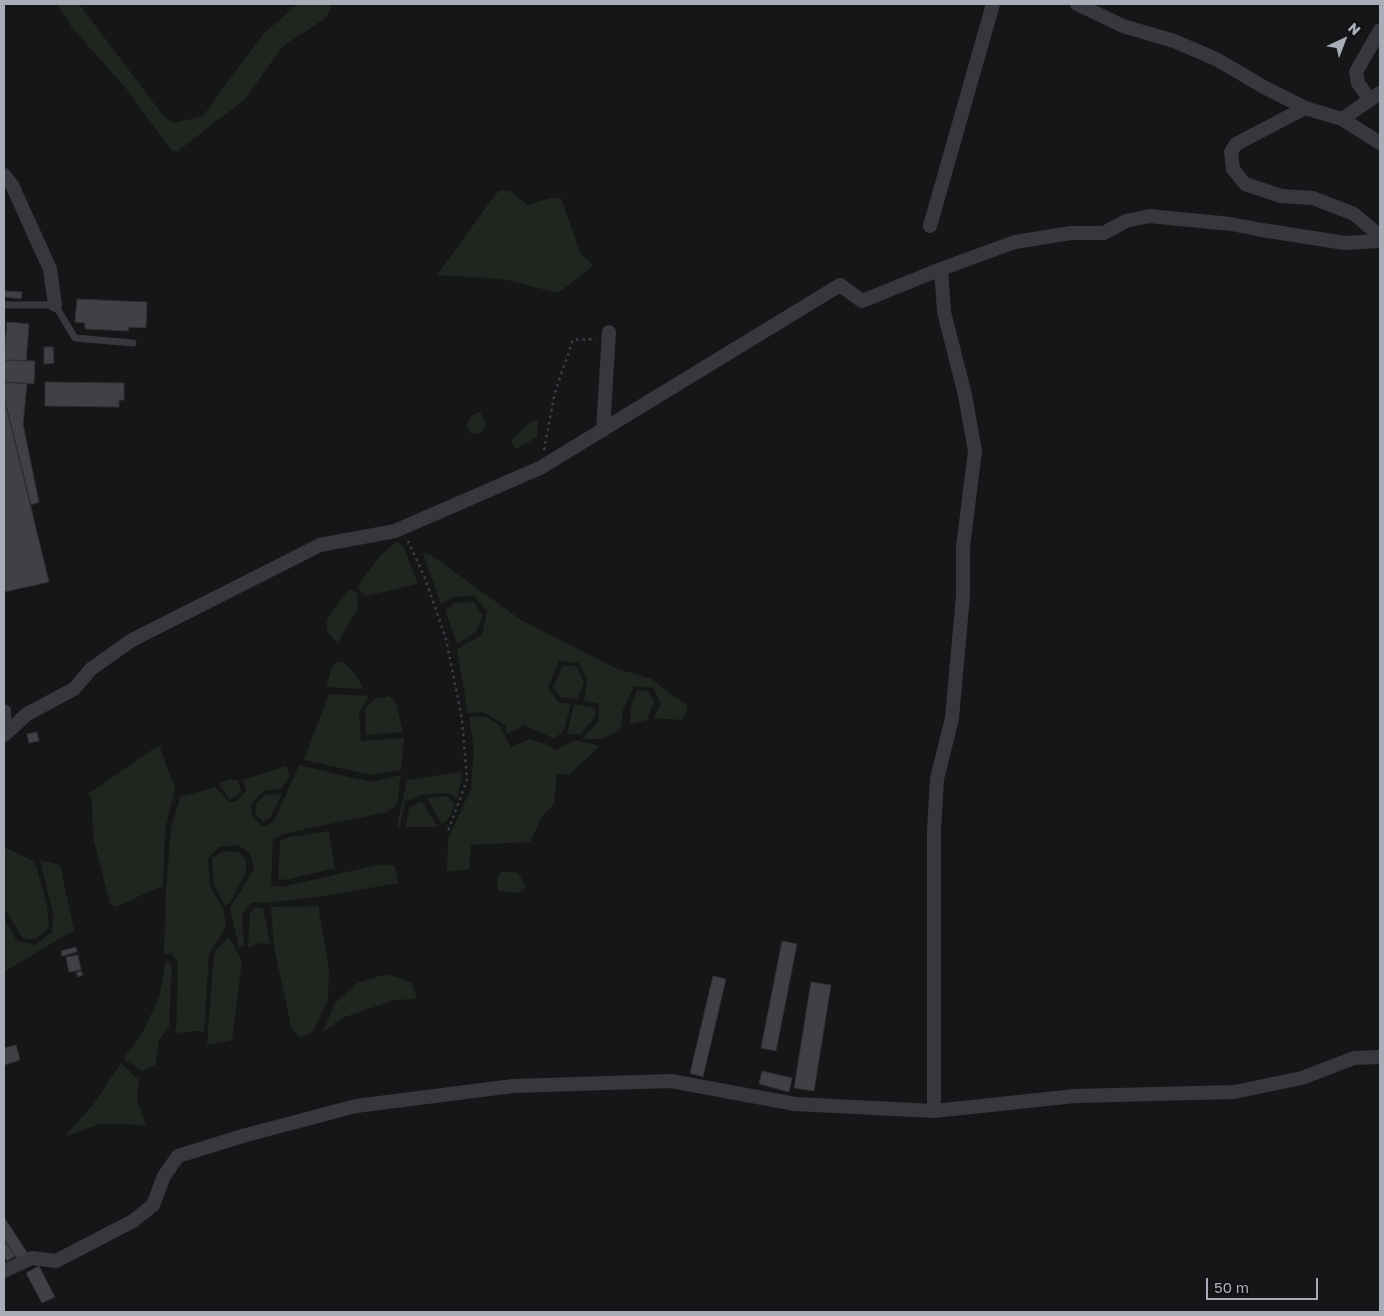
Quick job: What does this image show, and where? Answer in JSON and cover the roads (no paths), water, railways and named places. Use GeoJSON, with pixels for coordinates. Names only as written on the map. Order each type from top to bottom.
{"type":"FeatureCollection","features":[{"type":"Feature","properties":{"kind":"street"},"geometry":{"type":"LineString","coordinates":[[930,226],[994,4]]}},
{"type":"Feature","properties":{"kind":"street"},"geometry":{"type":"LineString","coordinates":[[1077,4],[1123,26],[1174,41],[1216,59],[1305,108],[1342,119],[1380,142]]}},
{"type":"Feature","properties":{"kind":"street"},"geometry":{"type":"LineString","coordinates":[[1342,119],[1375,96],[1358,83],[1356,72],[1380,30]]}},
{"type":"Feature","properties":{"kind":"street"},"geometry":{"type":"LineString","coordinates":[[1305,108],[1236,144],[1231,152],[1233,169],[1245,184],[1281,196],[1313,198],[1354,214],[1380,236]]}},
{"type":"Feature","properties":{"kind":"street"},"geometry":{"type":"LineString","coordinates":[[4,175],[12,185],[50,269],[55,305]]}},
{"type":"Feature","properties":{"kind":"street"},"geometry":{"type":"LineString","coordinates":[[4,735],[27,714],[74,689],[91,669],[132,640],[320,545],[395,531],[540,468],[840,285],[862,301],[1015,242],[1071,232],[1104,233],[1126,221],[1149,216],[1231,224],[1345,243],[1380,241]]}},
{"type":"Feature","properties":{"kind":"street"},"geometry":{"type":"LineString","coordinates":[[934,1111],[934,840],[937,779],[952,718],[964,596],[962,547],[976,451],[965,395],[944,312],[941,269]]}},
{"type":"Feature","properties":{"kind":"street"},"geometry":{"type":"LineString","coordinates":[[603,430],[608,336]]}},
{"type":"Feature","properties":{"kind":"street"},"geometry":{"type":"LineString","coordinates":[[4,711],[4,735]]}},
{"type":"Feature","properties":{"kind":"street"},"geometry":{"type":"LineString","coordinates":[[4,1272],[32,1258],[56,1261],[133,1221],[153,1205],[164,1176],[178,1156],[246,1135],[356,1106],[513,1086],[671,1081],[795,1104],[934,1111],[1075,1096],[1234,1092],[1302,1078],[1354,1058],[1380,1058]]}},
{"type":"Feature","properties":{"kind":"lane"},"geometry":{"type":"LineString","coordinates":[[4,304],[55,305],[75,338],[133,343]]}}]}
